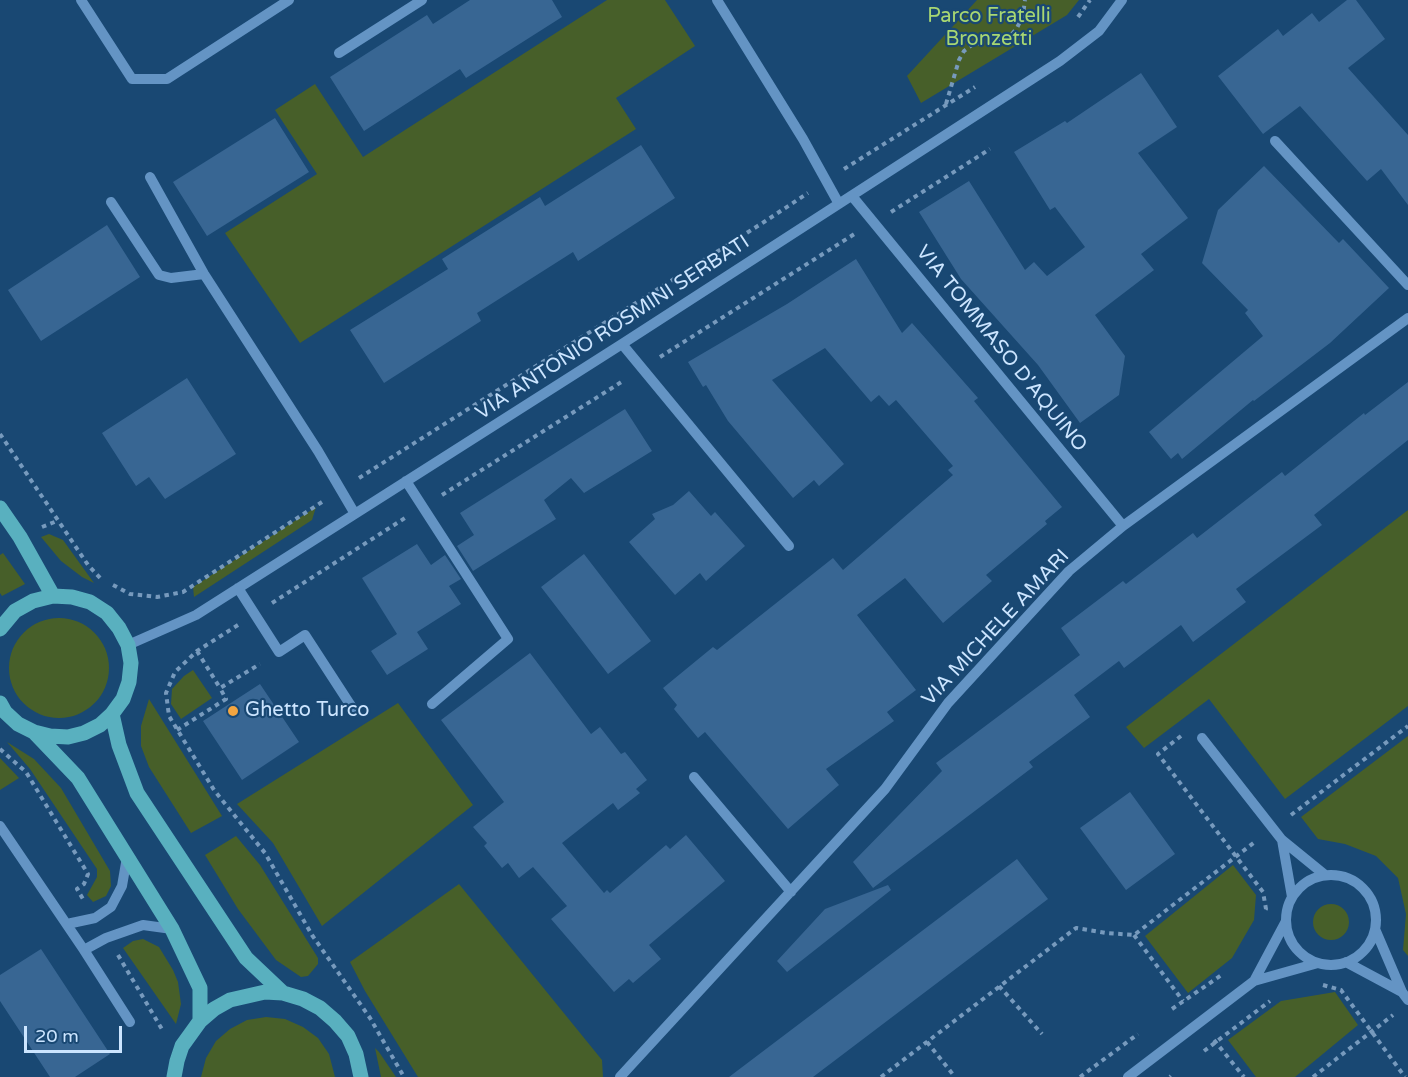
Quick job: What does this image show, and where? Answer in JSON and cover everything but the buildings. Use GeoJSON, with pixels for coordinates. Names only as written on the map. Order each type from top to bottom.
{"type":"FeatureCollection","features":[{"type":"Feature","properties":{"kind":"main road"},"geometry":{"type":"LineString","coordinates":[[0,508],[20,537],[53,596]]}},
{"type":"Feature","properties":{"kind":"main road"},"geometry":{"type":"LineString","coordinates":[[0,629],[15,611],[33,601],[53,596],[72,597],[90,602],[107,613],[119,628],[128,645],[131,663],[129,682],[123,699],[112,714],[100,725],[76,735],[50,736],[34,732],[18,724],[5,712],[0,703]]}},
{"type":"Feature","properties":{"kind":"main road"},"geometry":{"type":"LineString","coordinates":[[112,714],[119,745],[137,794],[246,958],[284,993]]}},
{"type":"Feature","properties":{"kind":"main road"},"geometry":{"type":"LineString","coordinates":[[34,732],[78,778],[172,929],[200,988],[200,1021]]}},
{"type":"Feature","properties":{"kind":"main road"},"geometry":{"type":"LineString","coordinates":[[173,1077],[177,1061],[190,1033],[200,1021],[214,1009],[230,1000],[265,992],[284,993],[303,999],[320,1008],[335,1021],[348,1036],[356,1054],[361,1077]]}},
{"type":"Feature","properties":{"kind":"street"},"geometry":{"type":"LineString","coordinates":[[81,0],[132,79],[167,79],[289,0]]}},
{"type":"Feature","properties":{"kind":"street"},"geometry":{"type":"LineString","coordinates":[[339,53],[422,0]]}},
{"type":"Feature","properties":{"kind":"street"},"geometry":{"type":"LineString","coordinates":[[717,0],[803,139],[839,204]]}},
{"type":"Feature","properties":{"kind":"street","name":"VIA ANTONIO ROSMINI SERBATI"},"geometry":{"type":"LineString","coordinates":[[128,645],[196,615],[852,196],[1060,61],[1099,31],[1122,0]]}},
{"type":"Feature","properties":{"kind":"street"},"geometry":{"type":"LineString","coordinates":[[1275,141],[1408,285]]}},
{"type":"Feature","properties":{"kind":"street"},"geometry":{"type":"LineString","coordinates":[[150,177],[204,274],[355,514]]}},
{"type":"Feature","properties":{"kind":"street","name":"VIA TOMMASO D'AQUINO"},"geometry":{"type":"LineString","coordinates":[[852,196],[1123,526]]}},
{"type":"Feature","properties":{"kind":"street"},"geometry":{"type":"LineString","coordinates":[[111,202],[159,275],[171,278],[204,274]]}},
{"type":"Feature","properties":{"kind":"street","name":"VIA MICHELE AMARI"},"geometry":{"type":"LineString","coordinates":[[620,1077],[885,789],[956,694],[1069,571],[1123,526],[1408,318]]}},
{"type":"Feature","properties":{"kind":"street"},"geometry":{"type":"LineString","coordinates":[[622,344],[789,546]]}},
{"type":"Feature","properties":{"kind":"street"},"geometry":{"type":"LineString","coordinates":[[406,482],[508,639],[432,704]]}},
{"type":"Feature","properties":{"kind":"street"},"geometry":{"type":"LineString","coordinates":[[238,588],[279,652],[305,635],[355,712]]}},
{"type":"Feature","properties":{"kind":"street"},"geometry":{"type":"LineString","coordinates":[[1202,738],[1282,840],[1325,875]]}},
{"type":"Feature","properties":{"kind":"street"},"geometry":{"type":"LineString","coordinates":[[694,777],[791,892]]}},
{"type":"Feature","properties":{"kind":"street"},"geometry":{"type":"LineString","coordinates":[[0,826],[130,1022]]}},
{"type":"Feature","properties":{"kind":"street"},"geometry":{"type":"LineString","coordinates":[[1282,840],[1292,897]]}},
{"type":"Feature","properties":{"kind":"street"},"geometry":{"type":"LineString","coordinates":[[67,924],[95,918],[111,907],[122,886],[127,857]]}},
{"type":"Feature","properties":{"kind":"street"},"geometry":{"type":"LineString","coordinates":[[1325,875],[1341,876],[1354,882],[1366,892],[1374,905],[1376,920],[1374,935],[1367,948],[1346,962],[1327,965],[1301,954],[1292,943],[1286,929],[1286,915],[1292,897],[1310,880],[1325,875]]}},
{"type":"Feature","properties":{"kind":"street"},"geometry":{"type":"LineString","coordinates":[[1254,981],[1286,921]]}},
{"type":"Feature","properties":{"kind":"street"},"geometry":{"type":"LineString","coordinates":[[84,950],[106,938],[143,925],[172,929]]}},
{"type":"Feature","properties":{"kind":"street"},"geometry":{"type":"LineString","coordinates":[[1375,928],[1405,996]]}},
{"type":"Feature","properties":{"kind":"street"},"geometry":{"type":"LineString","coordinates":[[1346,962],[1405,996]]}},
{"type":"Feature","properties":{"kind":"street"},"geometry":{"type":"LineString","coordinates":[[1128,1077],[1254,981],[1318,963]]}},
{"type":"Feature","properties":{"kind":"path"},"geometry":{"type":"LineString","coordinates":[[946,105],[959,60],[964,51],[972,45],[1011,35],[1023,15],[1025,0]]}},
{"type":"Feature","properties":{"kind":"path"},"geometry":{"type":"LineString","coordinates":[[1072,25],[1090,0]]}},
{"type":"Feature","properties":{"kind":"path"},"geometry":{"type":"LineString","coordinates":[[111,584],[130,594],[157,597],[183,592],[975,86]]}},
{"type":"Feature","properties":{"kind":"path"},"geometry":{"type":"LineString","coordinates":[[404,1077],[370,1018],[312,936],[265,853],[214,790],[168,716],[166,693],[175,672],[197,651],[990,149]]}},
{"type":"Feature","properties":{"kind":"path"},"geometry":{"type":"LineString","coordinates":[[0,434],[88,565],[102,580]]}},
{"type":"Feature","properties":{"kind":"path"},"geometry":{"type":"LineString","coordinates":[[177,730],[226,699],[197,651]]}},
{"type":"Feature","properties":{"kind":"path"},"geometry":{"type":"LineString","coordinates":[[220,688],[279,652]]}},
{"type":"Feature","properties":{"kind":"path"},"geometry":{"type":"LineString","coordinates":[[1291,815],[1408,726]]}},
{"type":"Feature","properties":{"kind":"path"},"geometry":{"type":"LineString","coordinates":[[1202,738],[1194,727],[1158,754],[1263,892],[1266,909],[1262,919]]}},
{"type":"Feature","properties":{"kind":"path"},"geometry":{"type":"LineString","coordinates":[[0,749],[26,772],[88,874],[84,884],[77,889],[85,902]]}},
{"type":"Feature","properties":{"kind":"path"},"geometry":{"type":"LineString","coordinates":[[881,1077],[1076,928],[1134,935],[1257,840]]}},
{"type":"Feature","properties":{"kind":"path"},"geometry":{"type":"LineString","coordinates":[[1134,935],[1184,1002]]}},
{"type":"Feature","properties":{"kind":"path"},"geometry":{"type":"LineString","coordinates":[[1172,1010],[1231,968]]}},
{"type":"Feature","properties":{"kind":"path"},"geometry":{"type":"LineString","coordinates":[[1314,986],[1324,985],[1341,990],[1405,1077]]}},
{"type":"Feature","properties":{"kind":"path"},"geometry":{"type":"LineString","coordinates":[[999,986],[1042,1035]]}},
{"type":"Feature","properties":{"kind":"path"},"geometry":{"type":"LineString","coordinates":[[1204,1051],[1276,998]]}},
{"type":"Feature","properties":{"kind":"path"},"geometry":{"type":"LineString","coordinates":[[1313,1077],[1393,1015]]}},
{"type":"Feature","properties":{"kind":"path"},"geometry":{"type":"LineString","coordinates":[[1080,1077],[1138,1034]]}},
{"type":"Feature","properties":{"kind":"path"},"geometry":{"type":"LineString","coordinates":[[927,1041],[955,1077]]}},
{"type":"Feature","properties":{"kind":"path"},"geometry":{"type":"LineString","coordinates":[[1215,1042],[1244,1077]]}},
{"type":"Feature","properties":{"kind":"green space"},"geometry":{"type":"Polygon","coordinates":[[[607,0],[665,0],[695,46],[616,98],[636,129],[300,343],[225,233],[317,174],[275,110],[315,84],[363,157],[607,0]]]}},
{"type":"Feature","properties":{"kind":"green space","name":"Parco Fratelli Bronzetti"},"geometry":{"type":"Polygon","coordinates":[[[977,0],[1079,0],[1067,15],[921,103],[907,76],[977,0]]]}},
{"type":"Feature","properties":{"kind":"green space"},"geometry":{"type":"Polygon","coordinates":[[[316,507],[312,520],[194,597],[193,587],[316,507]]]}},
{"type":"Feature","properties":{"kind":"green space"},"geometry":{"type":"Polygon","coordinates":[[[1408,510],[1408,706],[1285,799],[1209,699],[1144,748],[1126,727],[1408,510]]]}},
{"type":"Feature","properties":{"kind":"green space"},"geometry":{"type":"Polygon","coordinates":[[[49,534],[63,540],[94,583],[61,561],[41,537],[49,534]]]}},
{"type":"Feature","properties":{"kind":"green space"},"geometry":{"type":"Polygon","coordinates":[[[3,553],[25,584],[2,596],[0,593],[0,555],[3,553]]]}},
{"type":"Feature","properties":{"kind":"green space"},"geometry":{"type":"Polygon","coordinates":[[[59,618],[87,626],[101,640],[109,668],[101,696],[87,710],[59,718],[31,710],[17,696],[9,668],[17,640],[31,626],[59,618]]]}},
{"type":"Feature","properties":{"kind":"green space"},"geometry":{"type":"Polygon","coordinates":[[[193,670],[212,698],[181,719],[171,704],[172,689],[193,670]]]}},
{"type":"Feature","properties":{"kind":"green space"},"geometry":{"type":"Polygon","coordinates":[[[149,699],[222,816],[191,833],[149,767],[141,746],[141,726],[149,699]]]}},
{"type":"Feature","properties":{"kind":"green space"},"geometry":{"type":"Polygon","coordinates":[[[398,703],[473,805],[322,926],[273,843],[237,804],[398,703]]]}},
{"type":"Feature","properties":{"kind":"green space"},"geometry":{"type":"Polygon","coordinates":[[[1408,736],[1408,956],[1403,950],[1406,914],[1398,878],[1376,856],[1345,844],[1318,839],[1301,817],[1408,736]]]}},
{"type":"Feature","properties":{"kind":"green space"},"geometry":{"type":"Polygon","coordinates":[[[7,742],[34,759],[61,788],[110,871],[111,886],[106,896],[93,902],[87,895],[97,877],[97,869],[30,769],[7,742]]]}},
{"type":"Feature","properties":{"kind":"green space"},"geometry":{"type":"Polygon","coordinates":[[[0,758],[19,778],[0,790],[0,758]]]}},
{"type":"Feature","properties":{"kind":"green space"},"geometry":{"type":"Polygon","coordinates":[[[236,836],[260,865],[318,958],[318,964],[308,976],[301,977],[276,960],[238,909],[205,855],[236,836]]]}},
{"type":"Feature","properties":{"kind":"green space"},"geometry":{"type":"Polygon","coordinates":[[[1233,865],[1256,895],[1254,920],[1232,958],[1188,993],[1145,936],[1233,865]]]}},
{"type":"Feature","properties":{"kind":"green space"},"geometry":{"type":"Polygon","coordinates":[[[459,884],[602,1060],[603,1077],[418,1077],[365,991],[350,962],[459,884]]]}},
{"type":"Feature","properties":{"kind":"green space"},"geometry":{"type":"Polygon","coordinates":[[[1331,904],[1344,909],[1349,922],[1344,935],[1331,940],[1318,935],[1313,922],[1318,909],[1331,904]]]}},
{"type":"Feature","properties":{"kind":"green space"},"geometry":{"type":"Polygon","coordinates":[[[143,939],[159,947],[178,982],[181,1004],[176,1024],[123,948],[133,941],[143,939]]]}},
{"type":"Feature","properties":{"kind":"green space"},"geometry":{"type":"Polygon","coordinates":[[[1335,992],[1358,1025],[1295,1077],[1256,1077],[1228,1040],[1281,1001],[1335,992]]]}},
{"type":"Feature","properties":{"kind":"green space"},"geometry":{"type":"Polygon","coordinates":[[[266,1017],[285,1019],[303,1027],[318,1038],[329,1054],[335,1077],[201,1077],[206,1058],[216,1041],[230,1029],[247,1020],[266,1017]]]}},
{"type":"Feature","properties":{"kind":"green space"},"geometry":{"type":"Polygon","coordinates":[[[375,1048],[379,1052],[396,1077],[381,1077],[375,1048]]]}},
{"type":"Feature","properties":{"kind":"place","name":"Ghetto Turco"},"geometry":{"type":"Point","coordinates":[233,711]}}]}
